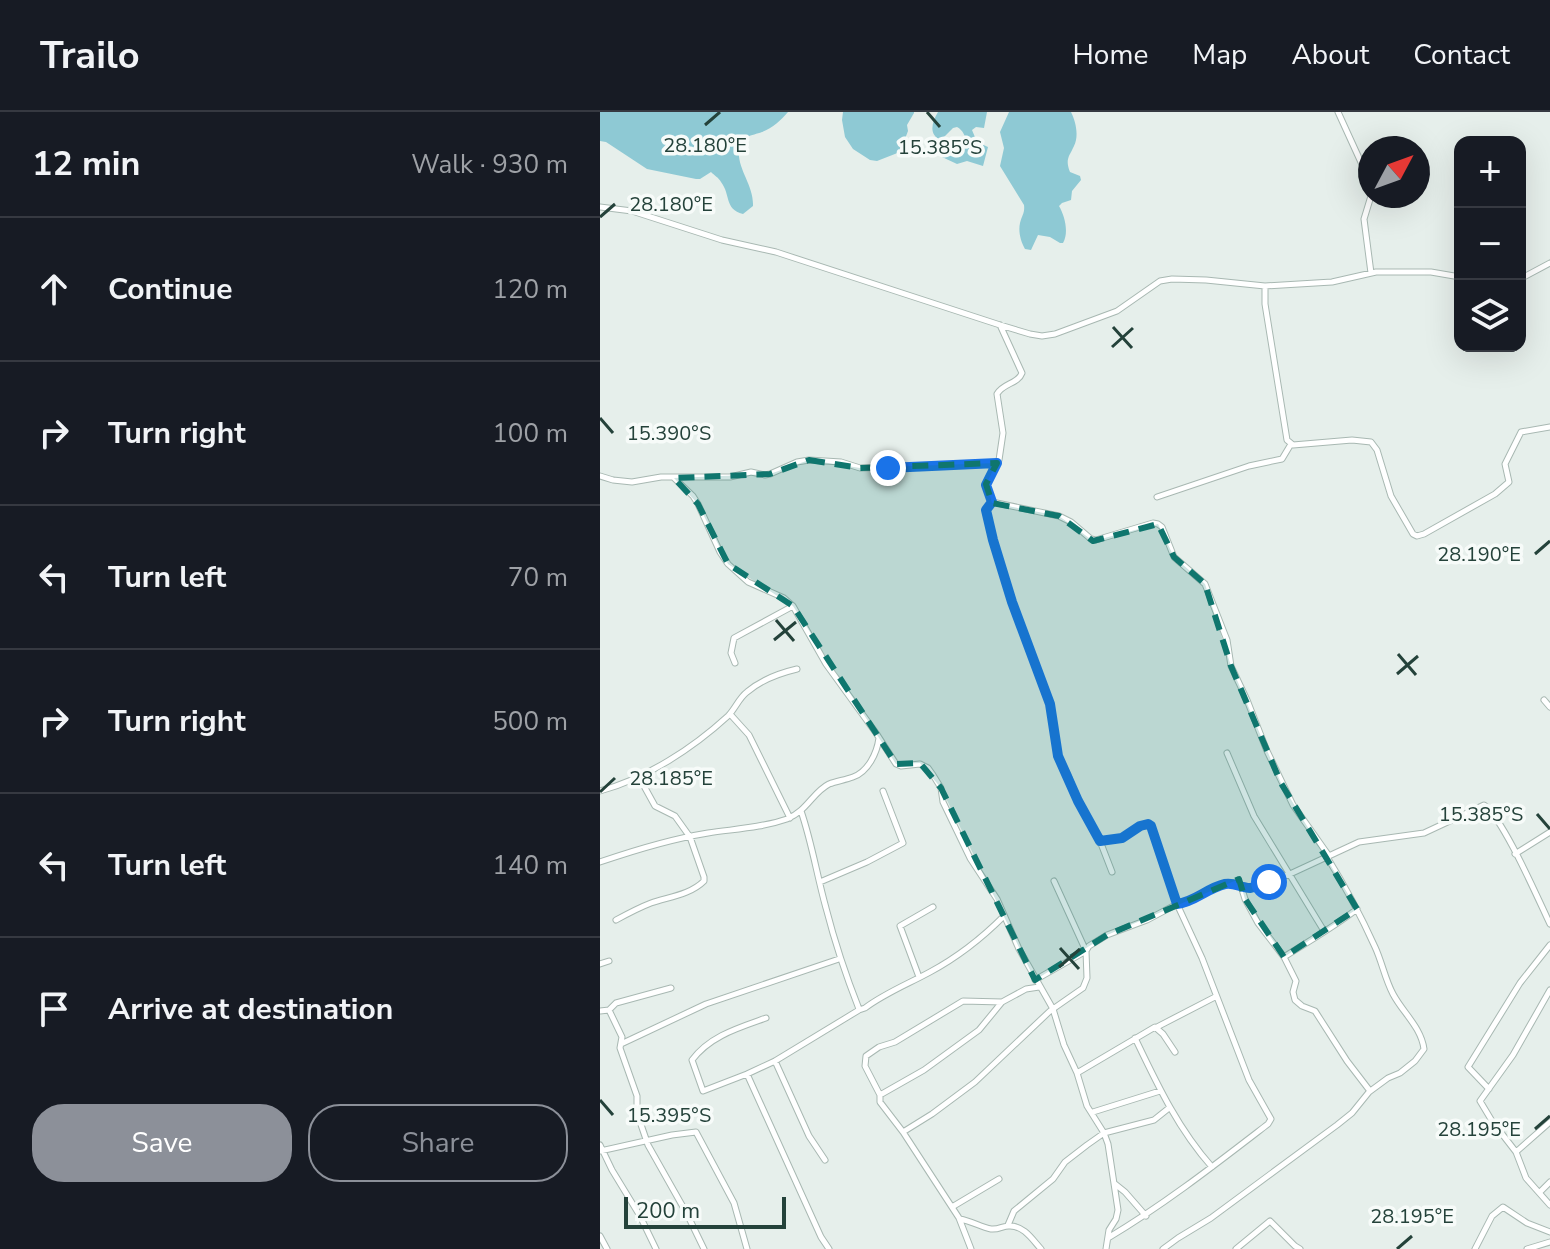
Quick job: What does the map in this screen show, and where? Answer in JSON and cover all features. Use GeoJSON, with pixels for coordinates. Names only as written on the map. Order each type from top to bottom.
{"type":"FeatureCollection","features":[{"type":"Feature","properties":{"kind":"street"},"geometry":{"type":"LineString","coordinates":[[1338,112],[1358,156]]}},
{"type":"Feature","properties":{"kind":"street"},"geometry":{"type":"LineString","coordinates":[[600,207],[632,211],[722,240],[776,252],[1042,336],[1117,311],[1160,281],[1172,279],[1265,286],[1332,282],[1371,273],[1431,272],[1454,276]]}},
{"type":"Feature","properties":{"kind":"street"},"geometry":{"type":"LineString","coordinates":[[1367,208],[1364,229],[1371,273]]}},
{"type":"Feature","properties":{"kind":"street"},"geometry":{"type":"LineString","coordinates":[[1526,276],[1550,263]]}},
{"type":"Feature","properties":{"kind":"street"},"geometry":{"type":"LineString","coordinates":[[1265,286],[1280,401],[1287,440],[1291,444]]}},
{"type":"Feature","properties":{"kind":"street"},"geometry":{"type":"LineString","coordinates":[[992,502],[986,485],[997,463],[1003,433],[997,394],[1000,389],[1018,380],[1022,373],[1000,325]]}},
{"type":"Feature","properties":{"kind":"street"},"geometry":{"type":"LineString","coordinates":[[1291,444],[1352,440],[1371,442],[1377,450],[1391,496],[1409,529],[1417,536],[1440,526],[1506,486],[1509,482],[1506,462],[1521,432],[1550,427]]}},
{"type":"Feature","properties":{"kind":"street"},"geometry":{"type":"LineString","coordinates":[[1157,497],[1249,466],[1282,459],[1291,444]]}},
{"type":"Feature","properties":{"kind":"street"},"geometry":{"type":"LineString","coordinates":[[600,476],[632,482],[661,477],[730,477],[751,472],[770,474],[809,460],[841,462],[860,468],[997,463]]}},
{"type":"Feature","properties":{"kind":"street"},"geometry":{"type":"LineString","coordinates":[[674,478],[698,504],[728,564],[748,582],[784,598],[793,606],[826,664],[897,765],[920,764],[928,768],[941,788],[943,802],[970,858],[997,899],[1019,949],[1053,1009],[1087,1106],[1104,1133],[1118,1210],[1109,1230],[1106,1249]]}},
{"type":"Feature","properties":{"kind":"street"},"geometry":{"type":"LineString","coordinates":[[992,502],[986,510],[993,540],[1012,602],[1050,704],[1058,756],[1112,872]]}},
{"type":"Feature","properties":{"kind":"street"},"geometry":{"type":"LineString","coordinates":[[992,502],[1059,516],[1096,540],[1153,523],[1162,527],[1174,557],[1205,584],[1227,640],[1231,666],[1271,762],[1293,805],[1328,857],[1357,909],[1392,993],[1422,1040],[1424,1049],[1415,1061],[1370,1091],[1352,1113],[1211,1218],[1163,1249]]}},
{"type":"Feature","properties":{"kind":"street"},"geometry":{"type":"LineString","coordinates":[[735,663],[731,653],[734,638],[793,606]]}},
{"type":"Feature","properties":{"kind":"street"},"geometry":{"type":"LineString","coordinates":[[600,791],[639,777],[687,749],[730,714],[745,693],[766,680],[797,669]]}},
{"type":"Feature","properties":{"kind":"street"},"geometry":{"type":"LineString","coordinates":[[1544,700],[1550,707]]}},
{"type":"Feature","properties":{"kind":"street"},"geometry":{"type":"LineString","coordinates":[[730,714],[749,735],[790,818]]}},
{"type":"Feature","properties":{"kind":"street"},"geometry":{"type":"LineString","coordinates":[[600,862],[690,837],[790,818],[827,785],[852,778],[863,771],[874,756],[879,738]]}},
{"type":"Feature","properties":{"kind":"street"},"geometry":{"type":"LineString","coordinates":[[1227,753],[1254,816],[1324,931]]}},
{"type":"Feature","properties":{"kind":"street"},"geometry":{"type":"LineString","coordinates":[[616,920],[635,909],[684,894],[703,884],[704,877],[690,837],[675,816],[655,806],[639,777]]}},
{"type":"Feature","properties":{"kind":"street"},"geometry":{"type":"LineString","coordinates":[[820,882],[903,843],[883,791]]}},
{"type":"Feature","properties":{"kind":"street"},"geometry":{"type":"LineString","coordinates":[[1035,980],[1086,951],[1107,935],[1147,920],[1177,904],[1186,903],[1211,889],[1234,883],[1252,888],[1359,842],[1424,833],[1484,805],[1491,809],[1550,924]]}},
{"type":"Feature","properties":{"kind":"street"},"geometry":{"type":"LineString","coordinates":[[801,811],[839,959],[859,1010]]}},
{"type":"Feature","properties":{"kind":"street"},"geometry":{"type":"LineString","coordinates":[[1100,841],[1122,838],[1140,826],[1151,826],[1177,904],[1202,958],[1215,997],[1249,1080],[1271,1119],[1189,1186],[1108,1238]]}},
{"type":"Feature","properties":{"kind":"street"},"geometry":{"type":"LineString","coordinates":[[1515,854],[1550,832]]}},
{"type":"Feature","properties":{"kind":"street"},"geometry":{"type":"LineString","coordinates":[[903,1132],[975,1082],[1053,1009],[1086,984],[1086,951],[1054,881]]}},
{"type":"Feature","properties":{"kind":"street"},"geometry":{"type":"LineString","coordinates":[[1241,886],[1258,923],[1284,957],[1296,981],[1293,992],[1295,1000],[1315,1011],[1370,1091]]}},
{"type":"Feature","properties":{"kind":"street"},"geometry":{"type":"LineString","coordinates":[[919,977],[900,926],[933,907]]}},
{"type":"Feature","properties":{"kind":"street"},"geometry":{"type":"LineString","coordinates":[[1284,957],[1357,909]]}},
{"type":"Feature","properties":{"kind":"street"},"geometry":{"type":"LineString","coordinates":[[766,1018],[719,1035],[692,1060],[703,1091],[775,1061],[964,951],[1004,916]]}},
{"type":"Feature","properties":{"kind":"street"},"geometry":{"type":"LineString","coordinates":[[1489,1089],[1468,1067],[1520,983],[1550,945]]}},
{"type":"Feature","properties":{"kind":"street"},"geometry":{"type":"LineString","coordinates":[[620,1045],[706,1004],[839,959]]}},
{"type":"Feature","properties":{"kind":"street"},"geometry":{"type":"LineString","coordinates":[[600,964],[609,961]]}},
{"type":"Feature","properties":{"kind":"street"},"geometry":{"type":"LineString","coordinates":[[880,1095],[924,1070],[979,1030],[1002,1002],[1026,989],[1039,987]]}},
{"type":"Feature","properties":{"kind":"street"},"geometry":{"type":"LineString","coordinates":[[600,1011],[609,1010],[616,1003],[671,988]]}},
{"type":"Feature","properties":{"kind":"street"},"geometry":{"type":"LineString","coordinates":[[1550,990],[1513,1055],[1480,1101],[1516,1152],[1526,1178],[1550,1205]]}},
{"type":"Feature","properties":{"kind":"street"},"geometry":{"type":"LineString","coordinates":[[1077,1073],[1152,1028],[1215,997]]}},
{"type":"Feature","properties":{"kind":"street"},"geometry":{"type":"LineString","coordinates":[[971,1249],[959,1218],[880,1102],[880,1095],[865,1066],[866,1056],[963,1001],[1002,1002]]}},
{"type":"Feature","properties":{"kind":"street"},"geometry":{"type":"LineString","coordinates":[[609,1010],[622,1037],[620,1045],[637,1096],[637,1113],[647,1141],[704,1249]]}},
{"type":"Feature","properties":{"kind":"street"},"geometry":{"type":"LineString","coordinates":[[1157,1027],[1175,1052]]}},
{"type":"Feature","properties":{"kind":"street"},"geometry":{"type":"LineString","coordinates":[[1135,1038],[1169,1108],[1212,1167]]}},
{"type":"Feature","properties":{"kind":"street"},"geometry":{"type":"LineString","coordinates":[[775,1061],[809,1136],[825,1160]]}},
{"type":"Feature","properties":{"kind":"street"},"geometry":{"type":"LineString","coordinates":[[747,1074],[829,1249]]}},
{"type":"Feature","properties":{"kind":"street"},"geometry":{"type":"LineString","coordinates":[[1092,1112],[1160,1091]]}},
{"type":"Feature","properties":{"kind":"street"},"geometry":{"type":"LineString","coordinates":[[1008,1225],[1014,1211],[1053,1179],[1065,1162],[1104,1133],[1154,1120],[1169,1108]]}},
{"type":"Feature","properties":{"kind":"street"},"geometry":{"type":"LineString","coordinates":[[1516,1152],[1550,1122]]}},
{"type":"Feature","properties":{"kind":"street"},"geometry":{"type":"LineString","coordinates":[[656,1249],[601,1149],[696,1132],[734,1203],[747,1249]]}},
{"type":"Feature","properties":{"kind":"street"},"geometry":{"type":"LineString","coordinates":[[952,1207],[999,1179]]}},
{"type":"Feature","properties":{"kind":"street"},"geometry":{"type":"LineString","coordinates":[[1540,1192],[1550,1182]]}},
{"type":"Feature","properties":{"kind":"street"},"geometry":{"type":"LineString","coordinates":[[1115,1184],[1146,1216]]}},
{"type":"Feature","properties":{"kind":"street"},"geometry":{"type":"LineString","coordinates":[[1475,1249],[1492,1216],[1503,1207],[1527,1223],[1550,1232]]}},
{"type":"Feature","properties":{"kind":"street"},"geometry":{"type":"LineString","coordinates":[[959,1218],[988,1229],[1008,1225],[1024,1230],[1041,1249]]}},
{"type":"Feature","properties":{"kind":"street"},"geometry":{"type":"LineString","coordinates":[[1236,1249],[1270,1221],[1296,1248]]}},
{"type":"Feature","properties":{"kind":"street"},"geometry":{"type":"LineString","coordinates":[[600,1236],[607,1249]]}},
{"type":"Feature","properties":{"kind":"street"},"geometry":{"type":"LineString","coordinates":[[1527,1249],[1549,1241]]}},
{"type":"Feature","properties":{"kind":"highlighted area"},"geometry":{"type":"Polygon","coordinates":[[[809,460],[860,468],[997,463],[986,484],[992,503],[1059,516],[1093,541],[1158,524],[1174,557],[1205,584],[1231,666],[1281,783],[1357,909],[1284,957],[1245,899],[1239,879],[1107,935],[1035,980],[941,788],[920,763],[896,764],[793,606],[728,564],[698,504],[674,478],[770,474],[809,460]]]}},
{"type":"Feature","properties":{"kind":"water"},"geometry":{"type":"Polygon","coordinates":[[[600,112],[788,112],[773,126],[747,137],[740,145],[740,164],[753,198],[753,206],[743,214],[733,209],[724,187],[711,172],[696,179],[647,169],[600,141],[600,112]]]}},
{"type":"Feature","properties":{"kind":"water"},"geometry":{"type":"Polygon","coordinates":[[[843,112],[914,113],[907,125],[908,131],[900,152],[877,161],[853,149],[845,137],[843,112]]]}},
{"type":"Feature","properties":{"kind":"water"},"geometry":{"type":"Polygon","coordinates":[[[938,112],[987,112],[984,128],[972,130],[977,142],[988,147],[983,166],[967,161],[957,164],[942,157],[945,151],[966,141],[957,127],[941,140],[934,135],[932,128],[938,112]]]}},
{"type":"Feature","properties":{"kind":"water"},"geometry":{"type":"Polygon","coordinates":[[[1009,112],[1071,112],[1073,116],[1076,138],[1068,164],[1070,172],[1080,176],[1081,180],[1072,191],[1071,200],[1059,206],[1066,224],[1063,243],[1038,235],[1031,250],[1025,249],[1022,243],[1019,226],[1024,205],[1000,166],[1004,148],[1000,132],[1009,112]]]}},
{"type":"Feature","properties":{"kind":"route"},"geometry":{"type":"LineString","coordinates":[[888,468],[997,463],[986,485],[992,502],[986,510],[993,540],[1012,602],[1050,704],[1058,756],[1100,841],[1122,838],[1140,826],[1151,826],[1177,904],[1186,903],[1225,884],[1252,888],[1269,882]]}}]}
